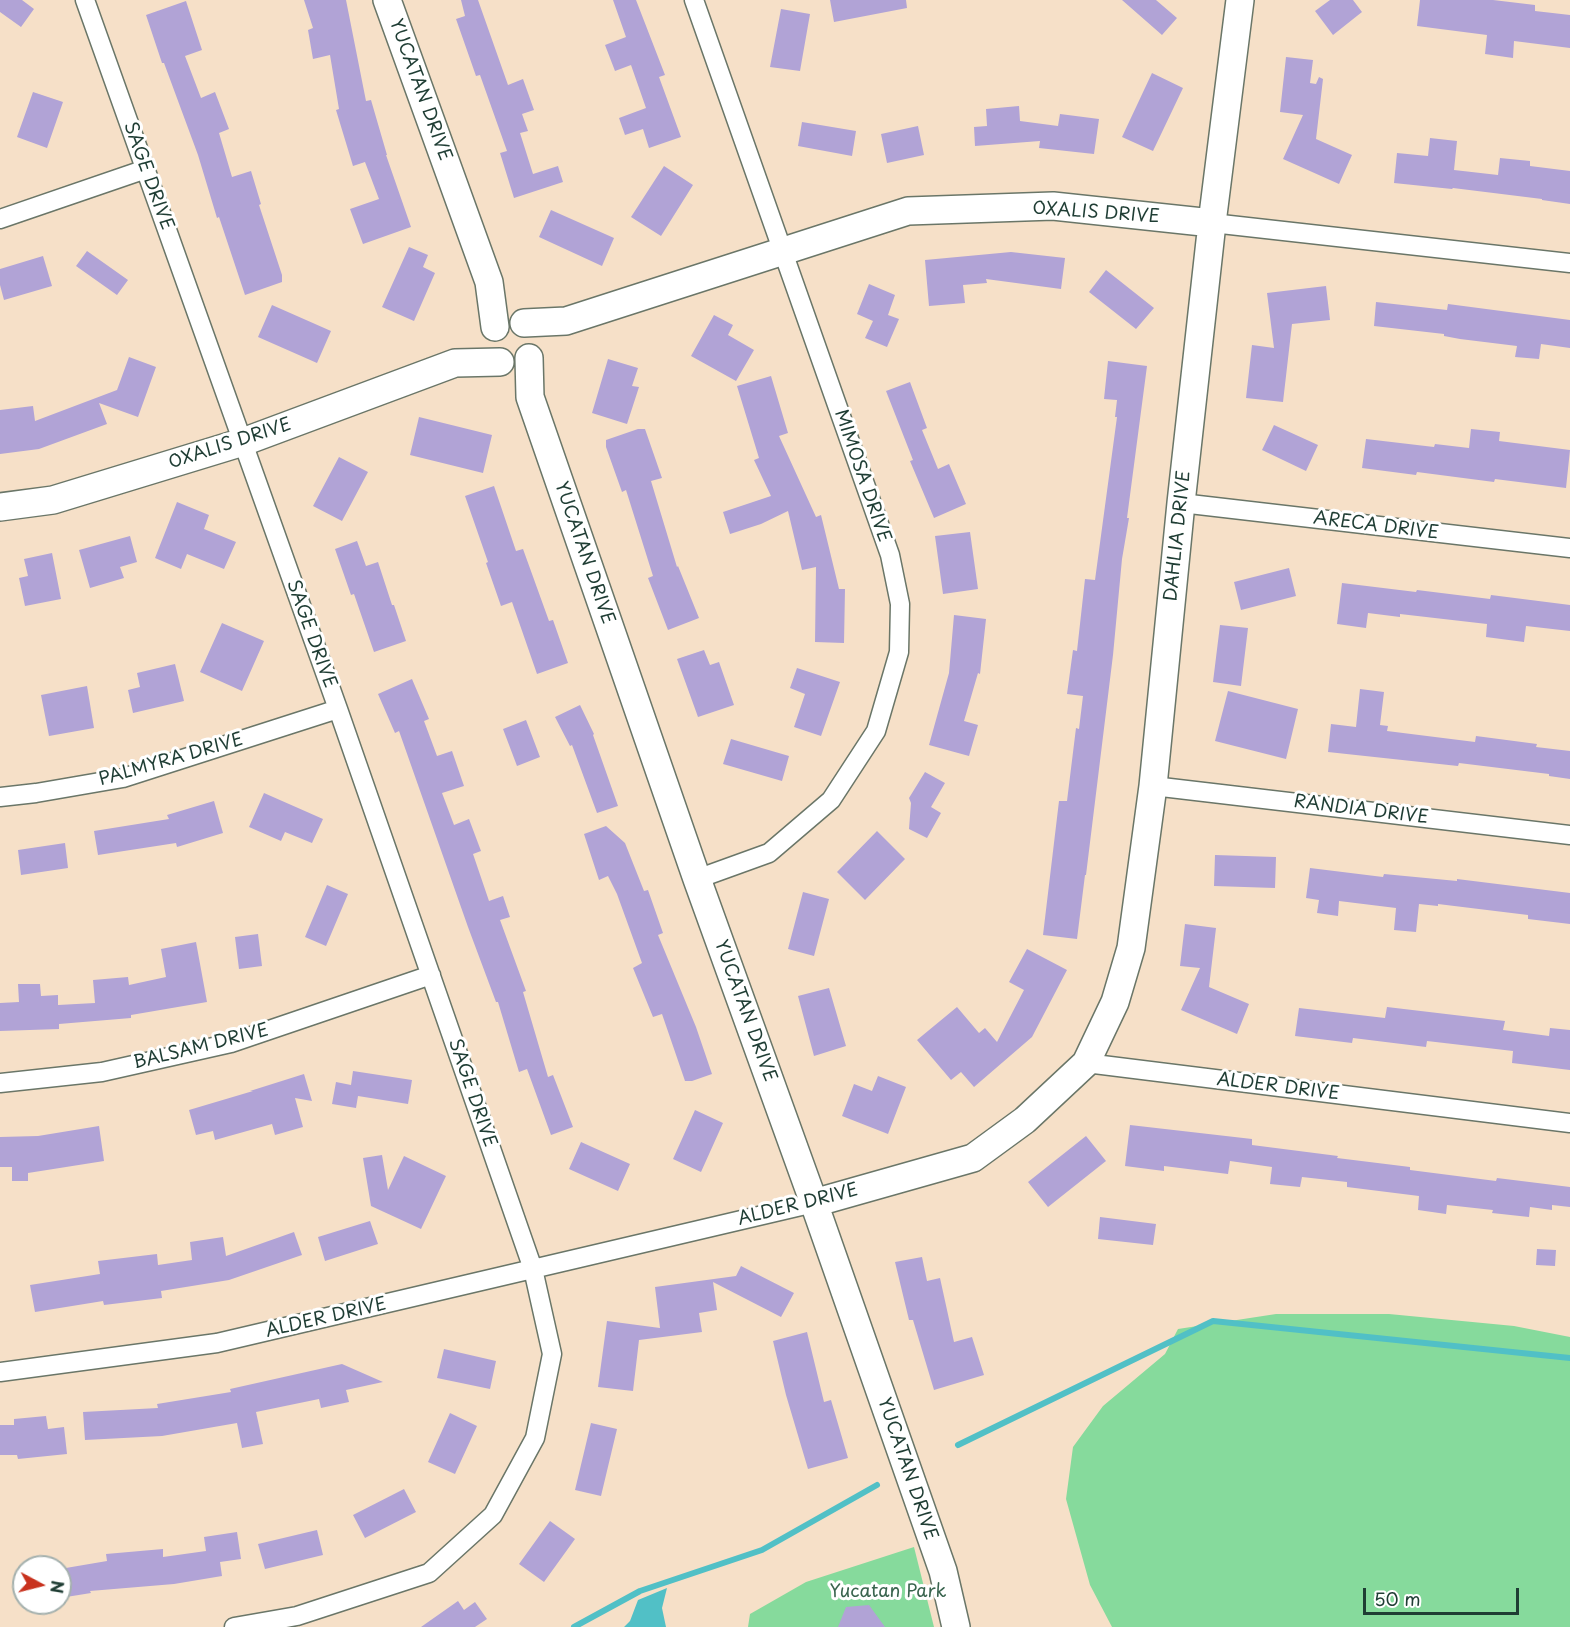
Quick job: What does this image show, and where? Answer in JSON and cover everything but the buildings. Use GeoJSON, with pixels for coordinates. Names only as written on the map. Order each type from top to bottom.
{"type":"FeatureCollection","features":[{"type":"Feature","properties":{"kind":"street","name":"SAGE DRIVE"},"geometry":{"type":"LineString","coordinates":[[85,0],[338,708],[533,1269],[552,1354],[535,1438],[493,1515],[429,1573],[297,1616],[234,1627]]}},
{"type":"Feature","properties":{"kind":"street","name":"YUCATAN DRIVE"},"geometry":{"type":"LineString","coordinates":[[387,0],[512,341],[697,879],[943,1571],[956,1627]]}},
{"type":"Feature","properties":{"kind":"street","name":"MIMOSA DRIVE"},"geometry":{"type":"LineString","coordinates":[[694,0],[890,555],[900,604],[899,652],[876,731],[831,800],[769,853],[697,879]]}},
{"type":"Feature","properties":{"kind":"street","name":"DAHLIA DRIVE"},"geometry":{"type":"LineString","coordinates":[[1086,1063],[1114,1002],[1131,948],[1153,786],[1181,503],[1212,223],[1240,0]]}},
{"type":"Feature","properties":{"kind":"street"},"geometry":{"type":"LineString","coordinates":[[0,219],[146,169]]}},
{"type":"Feature","properties":{"kind":"street","name":"OXALIS DRIVE"},"geometry":{"type":"LineString","coordinates":[[0,507],[53,500],[243,442],[566,321],[908,211],[1053,206],[1570,263]]}},
{"type":"Feature","properties":{"kind":"street","name":"ARECA DRIVE"},"geometry":{"type":"LineString","coordinates":[[1181,503],[1570,548]]}},
{"type":"Feature","properties":{"kind":"street","name":"PALMYRA DRIVE"},"geometry":{"type":"LineString","coordinates":[[0,797],[123,778],[338,708]]}},
{"type":"Feature","properties":{"kind":"street","name":"RANDIA DRIVE"},"geometry":{"type":"LineString","coordinates":[[1153,786],[1570,835]]}},
{"type":"Feature","properties":{"kind":"street","name":"BALSAM DRIVE"},"geometry":{"type":"LineString","coordinates":[[0,1083],[102,1072],[231,1043],[431,975]]}},
{"type":"Feature","properties":{"kind":"street","name":"ALDER DRIVE"},"geometry":{"type":"LineString","coordinates":[[0,1372],[217,1343],[814,1203],[973,1158],[1025,1120],[1086,1063],[1570,1123]]}},
{"type":"Feature","properties":{"kind":"green space"},"geometry":{"type":"Polygon","coordinates":[[[1276,1314],[1389,1314],[1514,1326],[1570,1337],[1570,1627],[1112,1627],[1090,1585],[1066,1499],[1073,1447],[1103,1406],[1165,1354],[1178,1329],[1276,1314]]]}},
{"type":"Feature","properties":{"kind":"green space","name":"Yucatan Park"},"geometry":{"type":"Polygon","coordinates":[[[914,1547],[934,1627],[748,1627],[750,1614],[806,1582],[914,1547]]]}},
{"type":"Feature","properties":{"kind":"water"},"geometry":{"type":"Polygon","coordinates":[[[667,1588],[662,1608],[666,1627],[624,1627],[630,1621],[638,1600],[667,1588]]]}},
{"type":"Feature","properties":{"kind":"waterway"},"geometry":{"type":"LineString","coordinates":[[958,1445],[1213,1321],[1570,1358]]}},
{"type":"Feature","properties":{"kind":"waterway"},"geometry":{"type":"LineString","coordinates":[[574,1627],[640,1591],[762,1550],[877,1485]]}}]}
